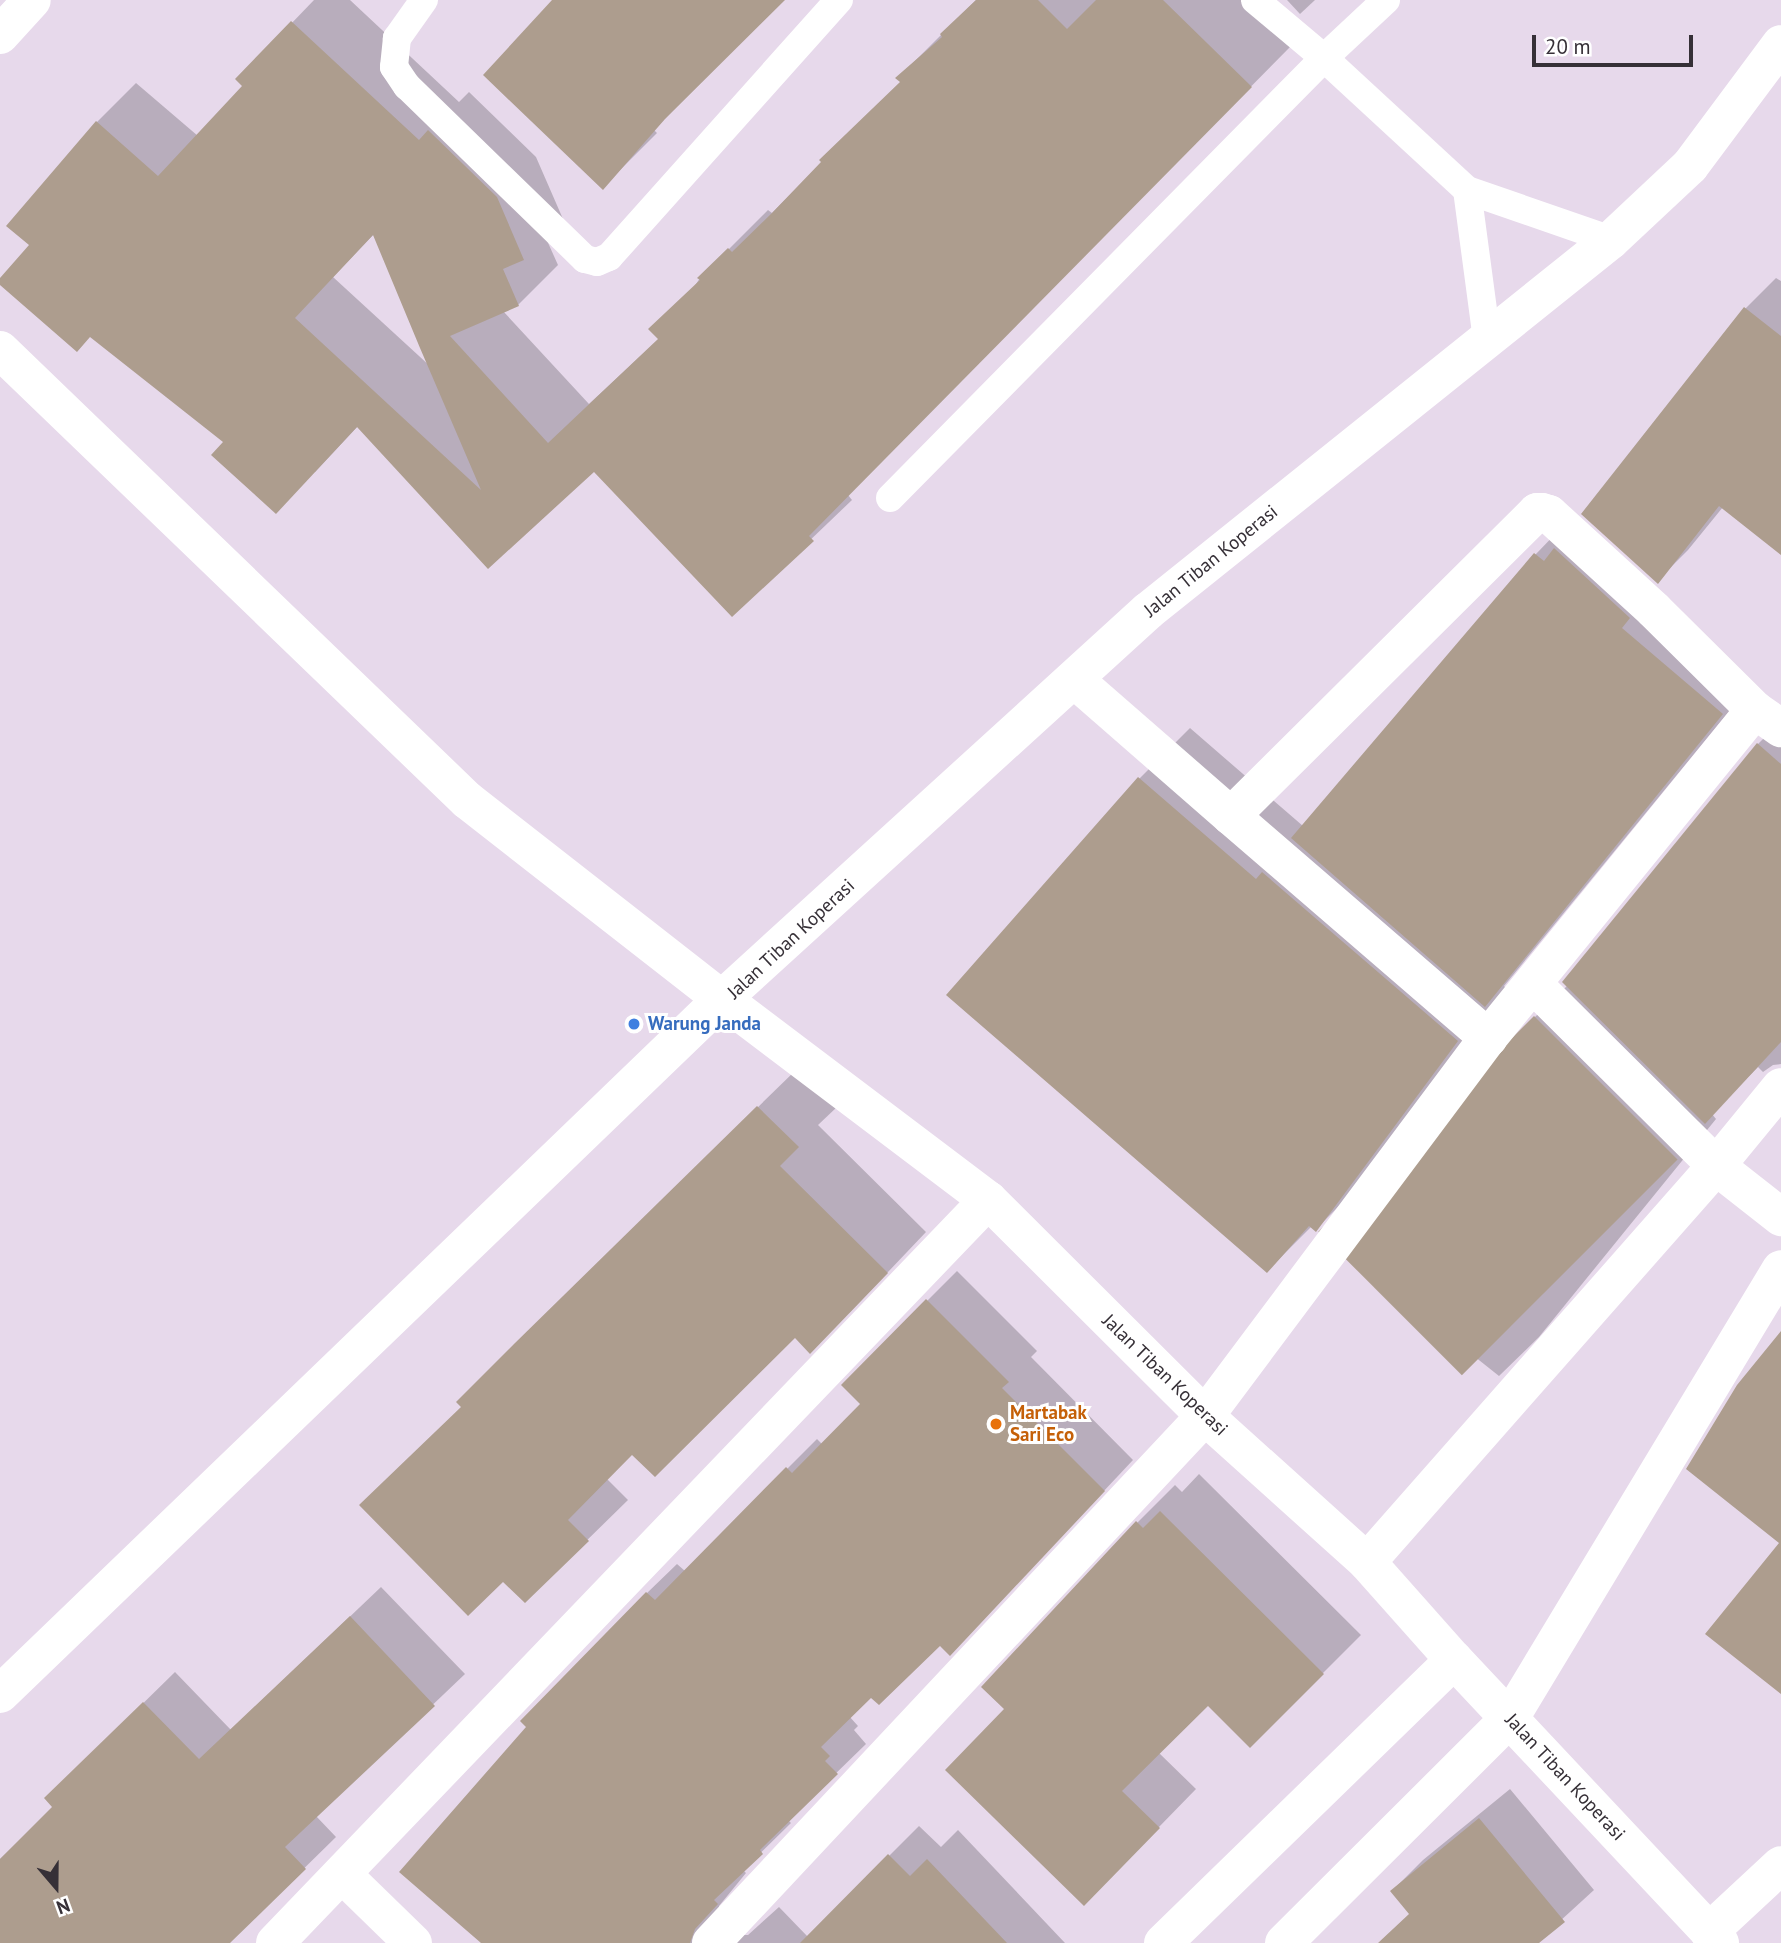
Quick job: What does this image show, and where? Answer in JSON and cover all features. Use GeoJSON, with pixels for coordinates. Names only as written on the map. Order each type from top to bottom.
{"type":"FeatureCollection","features":[{"type":"Feature","properties":{"kind":"street"},"geometry":{"type":"LineString","coordinates":[[0,35],[32,0]]}},
{"type":"Feature","properties":{"kind":"street","name":"Jalan Tiban Koperasi"},"geometry":{"type":"LineString","coordinates":[[1715,1938],[1454,1660],[1367,1562],[1205,1416],[988,1200],[722,999],[1148,611],[1611,240],[1690,166],[1781,44]]}},
{"type":"Feature","properties":{"kind":"street"},"geometry":{"type":"LineString","coordinates":[[0,350],[467,800],[722,999],[0,1694]]}},
{"type":"Feature","properties":{"kind":"street"},"geometry":{"type":"LineString","coordinates":[[710,1943],[1205,1416],[1488,1038],[1768,719],[1549,513],[1537,512],[1231,816]]}},
{"type":"Feature","properties":{"kind":"street"},"geometry":{"type":"LineString","coordinates":[[1075,680],[1488,1038]]}},
{"type":"Feature","properties":{"kind":"street"},"geometry":{"type":"LineString","coordinates":[[1534,985],[1716,1166],[1781,1217]]}},
{"type":"Feature","properties":{"kind":"street"},"geometry":{"type":"LineString","coordinates":[[1367,1562],[1716,1166],[1781,1087]]}},
{"type":"Feature","properties":{"kind":"street"},"geometry":{"type":"LineString","coordinates":[[275,1943],[988,1200]]}},
{"type":"Feature","properties":{"kind":"street"},"geometry":{"type":"LineString","coordinates":[[1284,1943],[1510,1718],[1781,1269]]}},
{"type":"Feature","properties":{"kind":"street"},"geometry":{"type":"LineString","coordinates":[[1163,1943],[1454,1660]]}},
{"type":"Feature","properties":{"kind":"street"},"geometry":{"type":"LineString","coordinates":[[1715,1938],[1781,1865]]}},
{"type":"Feature","properties":{"kind":"street"},"geometry":{"type":"LineString","coordinates":[[342,1874],[413,1943]]}},
{"type":"Feature","properties":{"kind":"lane"},"geometry":{"type":"LineString","coordinates":[[424,0],[397,38],[394,67],[407,86],[585,259],[597,262],[609,257],[839,0]]}},
{"type":"Feature","properties":{"kind":"lane"},"geometry":{"type":"LineString","coordinates":[[1255,0],[1324,58],[1467,190],[1611,240]]}},
{"type":"Feature","properties":{"kind":"lane"},"geometry":{"type":"LineString","coordinates":[[890,498],[1324,58],[1386,0]]}},
{"type":"Feature","properties":{"kind":"lane"},"geometry":{"type":"LineString","coordinates":[[1467,190],[1487,340]]}},
{"type":"Feature","properties":{"kind":"building"},"geometry":{"type":"Polygon","coordinates":[[[552,0],[785,0],[665,119],[603,190],[483,75],[552,0]]]}},
{"type":"Feature","properties":{"kind":"building"},"geometry":{"type":"Polygon","coordinates":[[[976,0],[1038,0],[1067,29],[1096,0],[1163,0],[1252,87],[809,536],[814,541],[732,617],[594,472],[488,569],[357,427],[276,514],[211,455],[223,442],[90,337],[77,352],[0,285],[0,278],[29,245],[6,226],[96,121],[158,176],[242,86],[235,79],[291,21],[419,140],[428,130],[497,197],[524,260],[503,269],[519,306],[450,336],[548,443],[658,339],[648,329],[700,280],[697,278],[728,248],[732,252],[772,213],[821,162],[819,160],[900,82],[895,78],[942,37],[940,34],[976,0]],[[373,235],[295,318],[481,490],[373,235]]]}},
{"type":"Feature","properties":{"kind":"building"},"geometry":{"type":"Polygon","coordinates":[[[1744,307],[1781,336],[1781,555],[1719,506],[1658,584],[1581,514],[1744,307]]]}},
{"type":"Feature","properties":{"kind":"building"},"geometry":{"type":"Polygon","coordinates":[[[1554,548],[1630,618],[1622,628],[1723,714],[1485,1007],[1291,838],[1534,553],[1544,561],[1554,548]]]}},
{"type":"Feature","properties":{"kind":"building"},"geometry":{"type":"Polygon","coordinates":[[[1757,743],[1781,764],[1781,1042],[1705,1124],[1562,982],[1757,743]]]}},
{"type":"Feature","properties":{"kind":"building"},"geometry":{"type":"Polygon","coordinates":[[[1138,777],[1256,879],[1262,872],[1458,1041],[1316,1232],[1309,1226],[1267,1273],[946,995],[1138,777]]]}},
{"type":"Feature","properties":{"kind":"building"},"geometry":{"type":"Polygon","coordinates":[[[1534,1016],[1678,1160],[1462,1375],[1318,1232],[1534,1016]]]}},
{"type":"Feature","properties":{"kind":"building"},"geometry":{"type":"Polygon","coordinates":[[[757,1106],[799,1147],[780,1166],[888,1273],[810,1354],[795,1338],[655,1477],[632,1455],[568,1520],[589,1541],[525,1603],[503,1582],[468,1616],[359,1505],[461,1407],[456,1402],[757,1106]]]}},
{"type":"Feature","properties":{"kind":"building"},"geometry":{"type":"Polygon","coordinates":[[[926,1299],[1009,1382],[1002,1388],[1105,1491],[950,1656],[940,1646],[879,1705],[871,1698],[821,1747],[830,1756],[825,1761],[838,1774],[760,1850],[763,1854],[714,1900],[718,1904],[695,1929],[690,1943],[481,1943],[399,1872],[526,1727],[520,1721],[646,1592],[655,1600],[786,1467],[792,1473],[860,1404],[841,1385],[926,1299]]]}},
{"type":"Feature","properties":{"kind":"building"},"geometry":{"type":"Polygon","coordinates":[[[1781,1331],[1781,1694],[1705,1634],[1779,1543],[1686,1469],[1737,1385],[1781,1331]]]}},
{"type":"Feature","properties":{"kind":"building"},"geometry":{"type":"Polygon","coordinates":[[[1160,1511],[1324,1674],[1250,1748],[1208,1706],[1122,1791],[1160,1828],[1084,1906],[945,1770],[1004,1709],[981,1687],[1136,1521],[1143,1528],[1160,1511]]]}},
{"type":"Feature","properties":{"kind":"building"},"geometry":{"type":"Polygon","coordinates":[[[350,1616],[435,1706],[285,1847],[306,1869],[230,1943],[0,1943],[0,1859],[52,1807],[44,1798],[143,1702],[199,1759],[350,1616]]]}},
{"type":"Feature","properties":{"kind":"building"},"geometry":{"type":"Polygon","coordinates":[[[1479,1818],[1565,1922],[1539,1943],[1378,1943],[1409,1914],[1390,1891],[1479,1818]]]}},
{"type":"Feature","properties":{"kind":"building"},"geometry":{"type":"Polygon","coordinates":[[[888,1854],[910,1876],[927,1859],[1007,1943],[800,1943],[888,1854]]]}},
{"type":"Feature","properties":{"kind":"place","name":"Warung Janda"},"geometry":{"type":"Point","coordinates":[634,1024]}},
{"type":"Feature","properties":{"kind":"place","name":"Martabak Sari Eco"},"geometry":{"type":"Point","coordinates":[996,1424]}}]}
